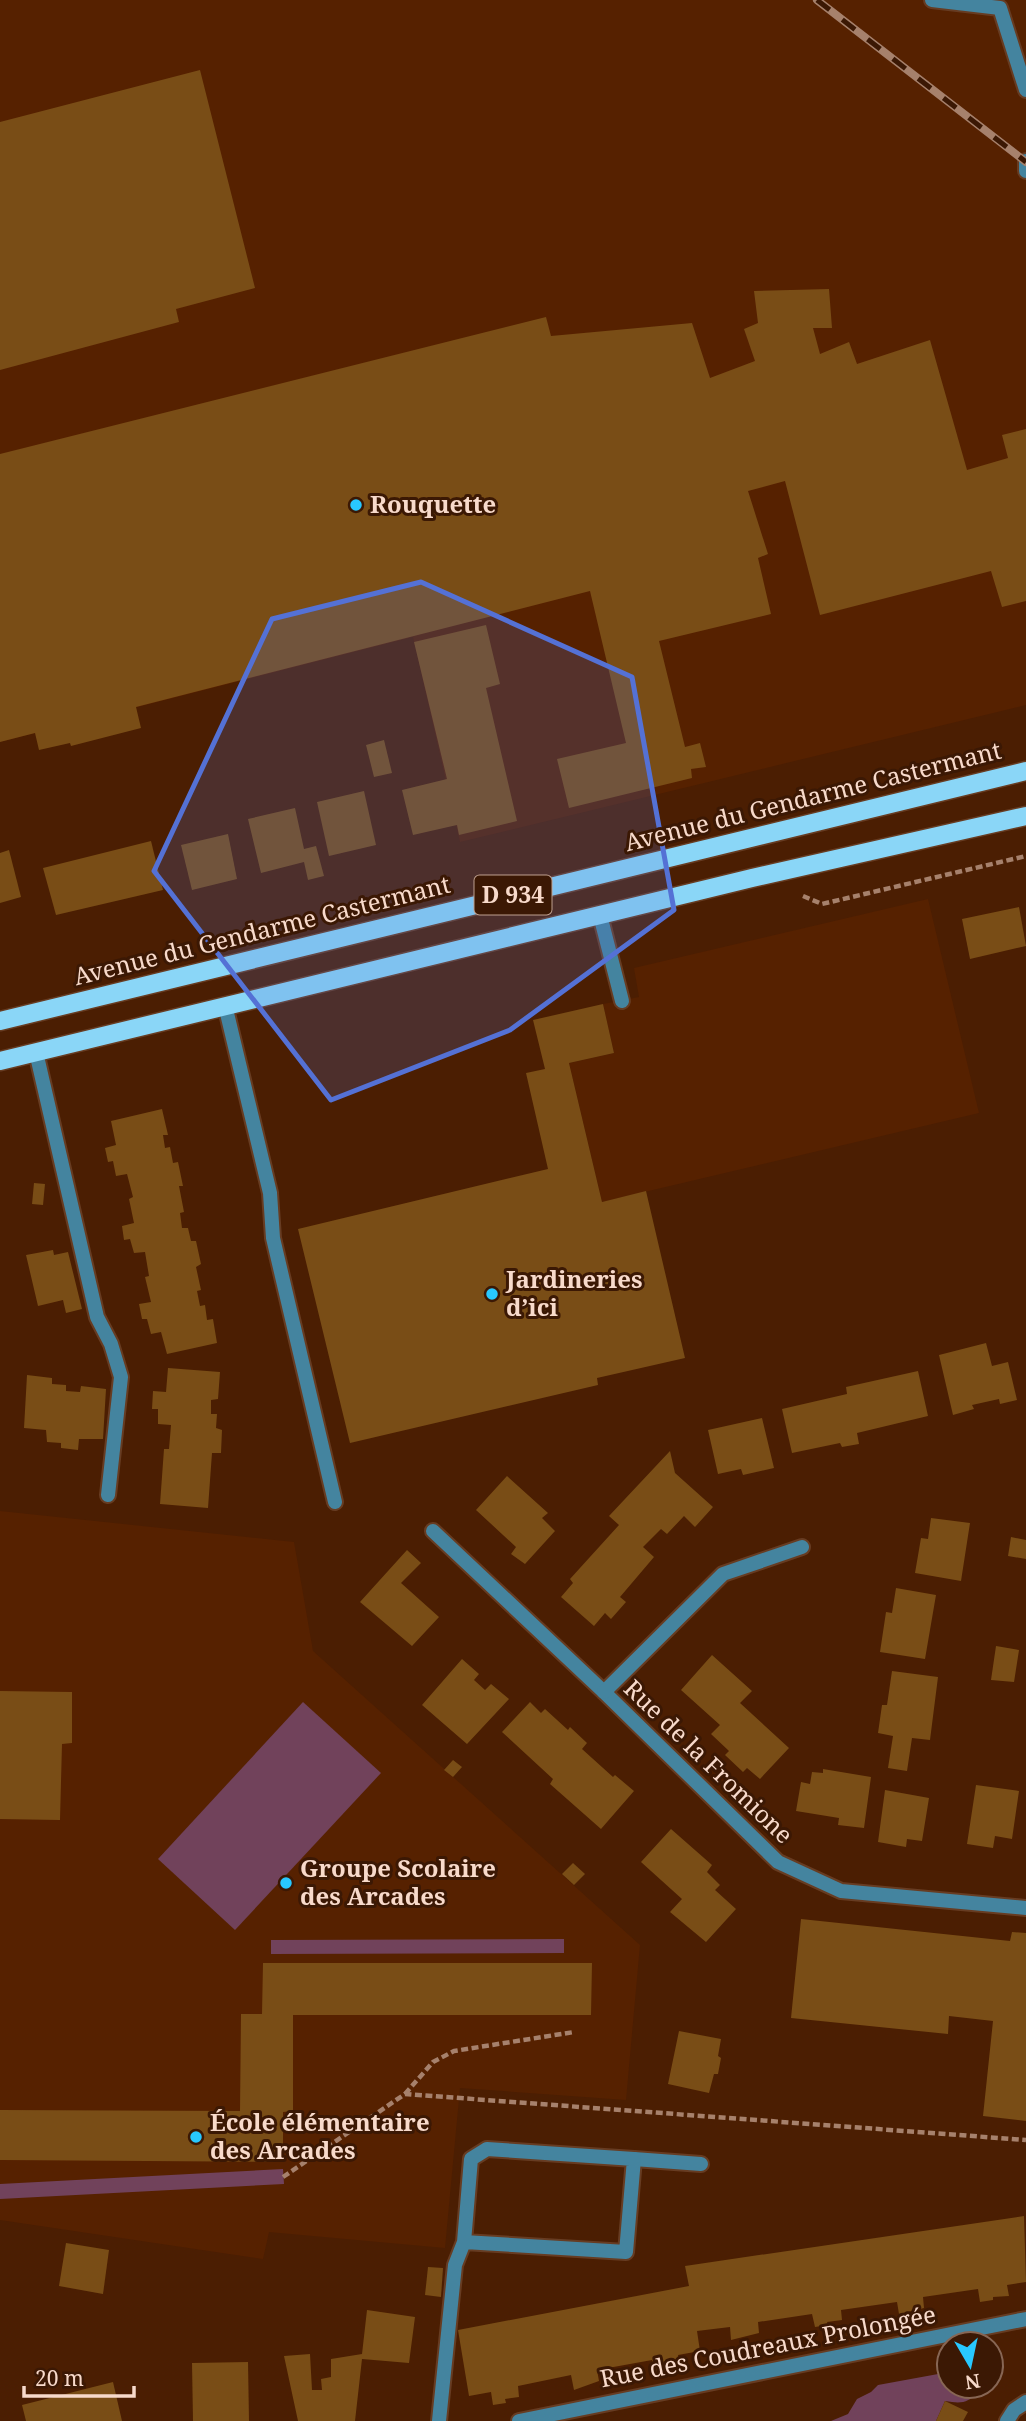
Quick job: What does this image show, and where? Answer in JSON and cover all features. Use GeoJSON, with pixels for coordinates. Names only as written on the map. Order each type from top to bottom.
{"type":"FeatureCollection","features":[{"type":"Feature","properties":{"kind":"main road","name":"Avenue du Gendarme Castermant"},"geometry":{"type":"LineString","coordinates":[[0,1021],[1026,771]]}},
{"type":"Feature","properties":{"kind":"main road","name":"D 934"},"geometry":{"type":"LineString","coordinates":[[0,1061],[600,915],[1026,816]]}},
{"type":"Feature","properties":{"kind":"street"},"geometry":{"type":"LineString","coordinates":[[932,0],[1000,4],[1026,90]]}},
{"type":"Feature","properties":{"kind":"street"},"geometry":{"type":"LineString","coordinates":[[1026,161],[1026,171]]}},
{"type":"Feature","properties":{"kind":"street"},"geometry":{"type":"LineString","coordinates":[[600,915],[622,1001]]}},
{"type":"Feature","properties":{"kind":"street"},"geometry":{"type":"LineString","coordinates":[[225,1005],[270,1193],[273,1238],[335,1503]]}},
{"type":"Feature","properties":{"kind":"street"},"geometry":{"type":"LineString","coordinates":[[36,1052],[97,1317],[111,1344],[121,1377],[108,1495]]}},
{"type":"Feature","properties":{"kind":"street","name":"Rue de la Fromione"},"geometry":{"type":"LineString","coordinates":[[433,1531],[604,1692],[778,1863],[842,1891],[1026,1908]]}},
{"type":"Feature","properties":{"kind":"street","name":"Rue de la Fromione"},"geometry":{"type":"LineString","coordinates":[[604,1692],[723,1574],[802,1547]]}},
{"type":"Feature","properties":{"kind":"street"},"geometry":{"type":"LineString","coordinates":[[439,2421],[455,2265],[464,2242],[471,2158],[487,2149],[701,2164]]}},
{"type":"Feature","properties":{"kind":"street"},"geometry":{"type":"LineString","coordinates":[[464,2242],[626,2252],[634,2159]]}},
{"type":"Feature","properties":{"kind":"street","name":"Rue des Coudreaux Prolongée"},"geometry":{"type":"LineString","coordinates":[[519,2421],[1026,2319]]}},
{"type":"Feature","properties":{"kind":"street"},"geometry":{"type":"LineString","coordinates":[[1007,2421],[1014,2410],[1026,2402]]}},
{"type":"Feature","properties":{"kind":"path"},"geometry":{"type":"LineString","coordinates":[[795,894],[822,904],[1026,856]]}},
{"type":"Feature","properties":{"kind":"path"},"geometry":{"type":"LineString","coordinates":[[283,2176],[405,2094],[433,2062],[454,2051],[574,2032]]}},
{"type":"Feature","properties":{"kind":"path"},"geometry":{"type":"LineString","coordinates":[[405,2094],[1026,2140]]}},
{"type":"Feature","properties":{"kind":"highlighted area"},"geometry":{"type":"Polygon","coordinates":[[[421,582],[632,677],[674,910],[510,1030],[331,1100],[154,871],[272,619],[421,582]]]}},
{"type":"Feature","properties":{"kind":"shaded area"},"geometry":{"type":"Polygon","coordinates":[[[0,0],[1026,0],[1026,705],[460,842],[413,637],[0,742],[0,0]]]}},
{"type":"Feature","properties":{"kind":"shaded area"},"geometry":{"type":"Polygon","coordinates":[[[928,899],[979,1113],[602,1202],[569,1063],[614,1053],[603,1004],[639,997],[634,968],[928,899]]]}},
{"type":"Feature","properties":{"kind":"shaded area","name":"Groupe Scolaire des Arcades"},"geometry":{"type":"Polygon","coordinates":[[[0,1511],[294,1542],[313,1651],[640,1945],[626,2100],[460,2088],[445,2248],[269,2232],[263,2259],[0,2220],[0,1511]]]}},
{"type":"Feature","properties":{"kind":"shaded area"},"geometry":{"type":"Polygon","coordinates":[[[303,1702],[381,1773],[235,1930],[158,1859],[303,1702]]]}},
{"type":"Feature","properties":{"kind":"shaded area"},"geometry":{"type":"Polygon","coordinates":[[[564,1939],[564,1953],[271,1954],[271,1940],[564,1939]]]}},
{"type":"Feature","properties":{"kind":"shaded area"},"geometry":{"type":"Polygon","coordinates":[[[283,2169],[284,2184],[0,2199],[0,2184],[283,2169]]]}},
{"type":"Feature","properties":{"kind":"shaded area"},"geometry":{"type":"Polygon","coordinates":[[[935,2375],[935,2400],[968,2400],[945,2401],[936,2421],[831,2421],[848,2414],[857,2399],[878,2385],[935,2375]]]}},
{"type":"Feature","properties":{"kind":"building"},"geometry":{"type":"Polygon","coordinates":[[[200,70],[255,288],[176,309],[179,322],[0,370],[0,122],[200,70]]]}},
{"type":"Feature","properties":{"kind":"building","name":"Rouquette"},"geometry":{"type":"Polygon","coordinates":[[[829,289],[832,328],[813,328],[820,354],[849,342],[857,364],[930,340],[967,470],[1008,458],[1002,435],[1026,429],[1026,601],[1002,607],[991,571],[820,615],[785,481],[748,491],[768,554],[758,558],[771,614],[659,641],[685,747],[700,743],[706,767],[691,769],[692,778],[569,808],[557,759],[626,743],[590,591],[136,707],[141,728],[71,746],[70,743],[39,750],[35,733],[0,742],[0,454],[546,317],[551,336],[692,323],[710,378],[755,361],[744,329],[758,323],[754,291],[829,289]]]}},
{"type":"Feature","properties":{"kind":"building"},"geometry":{"type":"Polygon","coordinates":[[[486,625],[500,684],[486,688],[517,821],[459,835],[457,825],[413,835],[402,790],[447,779],[414,642],[486,625]]]}},
{"type":"Feature","properties":{"kind":"building"},"geometry":{"type":"Polygon","coordinates":[[[384,740],[392,773],[374,777],[366,745],[384,740]]]}},
{"type":"Feature","properties":{"kind":"building"},"geometry":{"type":"Polygon","coordinates":[[[364,791],[376,845],[329,856],[317,802],[364,791]]]}},
{"type":"Feature","properties":{"kind":"building"},"geometry":{"type":"Polygon","coordinates":[[[295,808],[304,849],[316,846],[324,876],[308,880],[304,862],[261,873],[248,819],[295,808]]]}},
{"type":"Feature","properties":{"kind":"building"},"geometry":{"type":"Polygon","coordinates":[[[228,834],[237,879],[192,890],[181,845],[228,834]]]}},
{"type":"Feature","properties":{"kind":"building"},"geometry":{"type":"Polygon","coordinates":[[[151,841],[163,890],[56,915],[43,868],[151,841]]]}},
{"type":"Feature","properties":{"kind":"building"},"geometry":{"type":"Polygon","coordinates":[[[9,850],[21,897],[0,903],[0,853],[9,850]]]}},
{"type":"Feature","properties":{"kind":"building"},"geometry":{"type":"Polygon","coordinates":[[[1019,907],[1026,946],[970,959],[962,919],[1019,907]]]}},
{"type":"Feature","properties":{"kind":"building","name":"Jardineries d’ici"},"geometry":{"type":"Polygon","coordinates":[[[603,1004],[614,1053],[569,1063],[602,1202],[646,1191],[685,1358],[597,1378],[598,1385],[350,1443],[298,1229],[548,1169],[526,1073],[545,1069],[533,1020],[603,1004]]]}},
{"type":"Feature","properties":{"kind":"building"},"geometry":{"type":"Polygon","coordinates":[[[162,1109],[168,1135],[163,1135],[165,1148],[170,1147],[173,1163],[178,1162],[183,1186],[179,1186],[184,1212],[180,1213],[182,1228],[188,1228],[191,1241],[196,1241],[201,1264],[196,1267],[201,1290],[197,1291],[200,1306],[205,1305],[207,1320],[213,1319],[217,1343],[167,1354],[161,1332],[151,1334],[147,1319],[142,1319],[139,1304],[151,1302],[145,1277],[149,1276],[145,1252],[134,1253],[130,1239],[124,1240],[122,1226],[134,1223],[129,1199],[133,1197],[127,1174],[116,1176],[113,1161],[108,1162],[105,1148],[116,1145],[111,1121],[162,1109]]]}},
{"type":"Feature","properties":{"kind":"building"},"geometry":{"type":"Polygon","coordinates":[[[34,1183],[45,1184],[43,1205],[32,1204],[34,1183]]]}},
{"type":"Feature","properties":{"kind":"building"},"geometry":{"type":"Polygon","coordinates":[[[53,1250],[54,1255],[68,1252],[82,1309],[66,1313],[63,1300],[38,1306],[26,1255],[53,1250]]]}},
{"type":"Feature","properties":{"kind":"building"},"geometry":{"type":"Polygon","coordinates":[[[986,1343],[992,1366],[1008,1362],[1017,1400],[1000,1404],[999,1399],[972,1405],[974,1409],[953,1415],[939,1355],[986,1343]]]}},
{"type":"Feature","properties":{"kind":"building"},"geometry":{"type":"Polygon","coordinates":[[[168,1368],[220,1372],[218,1399],[211,1400],[211,1414],[217,1414],[216,1428],[222,1430],[221,1453],[212,1453],[208,1508],[160,1504],[164,1449],[169,1449],[171,1425],[158,1424],[158,1409],[152,1409],[153,1391],[166,1392],[168,1368]]]}},
{"type":"Feature","properties":{"kind":"building"},"geometry":{"type":"Polygon","coordinates":[[[918,1371],[928,1416],[857,1433],[859,1444],[842,1447],[840,1443],[792,1453],[782,1409],[847,1394],[846,1387],[918,1371]]]}},
{"type":"Feature","properties":{"kind":"building"},"geometry":{"type":"Polygon","coordinates":[[[27,1375],[52,1378],[52,1384],[66,1385],[66,1391],[80,1392],[81,1386],[106,1389],[103,1439],[79,1439],[78,1450],[61,1448],[61,1443],[47,1442],[46,1430],[24,1428],[27,1375]]]}},
{"type":"Feature","properties":{"kind":"building"},"geometry":{"type":"Polygon","coordinates":[[[762,1418],[774,1468],[743,1475],[741,1469],[718,1474],[708,1430],[762,1418]]]}},
{"type":"Feature","properties":{"kind":"building"},"geometry":{"type":"Polygon","coordinates":[[[670,1451],[675,1473],[713,1507],[695,1527],[684,1516],[667,1534],[661,1529],[643,1547],[654,1557],[620,1597],[626,1602],[611,1619],[605,1613],[594,1626],[561,1597],[573,1583],[570,1579],[619,1525],[609,1516],[670,1451]]]}},
{"type":"Feature","properties":{"kind":"building"},"geometry":{"type":"Polygon","coordinates":[[[507,1476],[548,1513],[542,1518],[555,1531],[525,1564],[511,1554],[516,1547],[476,1510],[507,1476]]]}},
{"type":"Feature","properties":{"kind":"building"},"geometry":{"type":"Polygon","coordinates":[[[931,1518],[970,1523],[961,1581],[915,1573],[921,1538],[928,1539],[931,1518]]]}},
{"type":"Feature","properties":{"kind":"building"},"geometry":{"type":"Polygon","coordinates":[[[1011,1537],[1026,1540],[1026,1559],[1008,1556],[1011,1537]]]}},
{"type":"Feature","properties":{"kind":"building"},"geometry":{"type":"Polygon","coordinates":[[[407,1550],[421,1563],[401,1583],[439,1617],[412,1646],[360,1602],[407,1550]]]}},
{"type":"Feature","properties":{"kind":"building"},"geometry":{"type":"Polygon","coordinates":[[[896,1588],[936,1595],[925,1659],[880,1652],[886,1612],[892,1613],[896,1588]]]}},
{"type":"Feature","properties":{"kind":"building"},"geometry":{"type":"Polygon","coordinates":[[[996,1646],[1019,1650],[1014,1682],[991,1680],[996,1646]]]}},
{"type":"Feature","properties":{"kind":"building"},"geometry":{"type":"Polygon","coordinates":[[[712,1655],[752,1691],[740,1703],[789,1748],[760,1779],[747,1768],[743,1772],[725,1755],[729,1751],[711,1734],[720,1725],[681,1690],[712,1655]]]}},
{"type":"Feature","properties":{"kind":"building"},"geometry":{"type":"Polygon","coordinates":[[[462,1659],[479,1674],[474,1680],[485,1690],[491,1684],[509,1699],[467,1744],[422,1705],[462,1659]]]}},
{"type":"Feature","properties":{"kind":"building"},"geometry":{"type":"Polygon","coordinates":[[[892,1671],[938,1677],[930,1740],[912,1738],[907,1771],[888,1768],[893,1736],[878,1733],[882,1705],[887,1705],[892,1671]]]}},
{"type":"Feature","properties":{"kind":"building"},"geometry":{"type":"Polygon","coordinates":[[[0,1691],[72,1692],[72,1743],[62,1744],[60,1820],[0,1819],[0,1691]]]}},
{"type":"Feature","properties":{"kind":"building"},"geometry":{"type":"Polygon","coordinates":[[[530,1702],[541,1713],[545,1709],[568,1730],[570,1727],[587,1743],[582,1749],[613,1777],[615,1775],[634,1791],[601,1829],[550,1784],[553,1779],[502,1732],[530,1702]]]}},
{"type":"Feature","properties":{"kind":"building"},"geometry":{"type":"Polygon","coordinates":[[[453,1760],[462,1767],[453,1777],[444,1770],[453,1760]]]}},
{"type":"Feature","properties":{"kind":"building"},"geometry":{"type":"Polygon","coordinates":[[[823,1769],[871,1777],[864,1828],[838,1825],[839,1818],[796,1811],[801,1782],[810,1784],[812,1772],[823,1773],[823,1769]]]}},
{"type":"Feature","properties":{"kind":"building"},"geometry":{"type":"Polygon","coordinates":[[[976,1785],[1019,1791],[1012,1839],[995,1836],[993,1848],[967,1844],[976,1785]]]}},
{"type":"Feature","properties":{"kind":"building"},"geometry":{"type":"Polygon","coordinates":[[[885,1790],[929,1798],[922,1841],[907,1839],[906,1847],[878,1842],[885,1790]]]}},
{"type":"Feature","properties":{"kind":"building"},"geometry":{"type":"Polygon","coordinates":[[[671,1829],[712,1865],[707,1872],[720,1885],[715,1890],[736,1909],[706,1942],[670,1912],[682,1899],[641,1862],[671,1829]]]}},
{"type":"Feature","properties":{"kind":"building"},"geometry":{"type":"Polygon","coordinates":[[[573,1863],[585,1874],[574,1885],[562,1874],[573,1863]]]}},
{"type":"Feature","properties":{"kind":"building"},"geometry":{"type":"Polygon","coordinates":[[[801,1919],[1010,1941],[1012,1932],[1026,1933],[1026,2121],[983,2116],[993,2021],[949,2016],[948,2034],[791,2018],[801,1919]]]}},
{"type":"Feature","properties":{"kind":"building"},"geometry":{"type":"Polygon","coordinates":[[[263,1963],[592,1963],[591,2015],[293,2015],[293,2111],[283,2112],[283,2162],[0,2160],[0,2110],[240,2111],[241,2014],[262,2014],[263,1963]]]}},
{"type":"Feature","properties":{"kind":"building"},"geometry":{"type":"Polygon","coordinates":[[[679,2031],[721,2039],[718,2074],[714,2074],[709,2093],[668,2084],[679,2031]]]}},
{"type":"Feature","properties":{"kind":"building"},"geometry":{"type":"Polygon","coordinates":[[[1024,2216],[1026,2282],[1007,2285],[1009,2296],[993,2297],[993,2300],[980,2302],[978,2289],[923,2297],[924,2308],[899,2314],[897,2302],[841,2310],[842,2320],[815,2327],[812,2314],[758,2322],[759,2333],[731,2340],[730,2327],[697,2331],[700,2351],[678,2355],[680,2365],[667,2368],[668,2371],[655,2374],[652,2360],[597,2370],[599,2381],[574,2390],[571,2375],[518,2386],[519,2397],[505,2399],[506,2403],[493,2405],[491,2392],[469,2396],[458,2330],[689,2286],[685,2266],[1024,2216]]]}},
{"type":"Feature","properties":{"kind":"building"},"geometry":{"type":"Polygon","coordinates":[[[66,2243],[109,2250],[103,2294],[59,2286],[66,2243]]]}},
{"type":"Feature","properties":{"kind":"building"},"geometry":{"type":"Polygon","coordinates":[[[428,2267],[443,2268],[441,2297],[425,2295],[428,2267]]]}},
{"type":"Feature","properties":{"kind":"building"},"geometry":{"type":"Polygon","coordinates":[[[367,2310],[415,2317],[409,2363],[362,2359],[355,2421],[298,2421],[284,2356],[310,2354],[312,2390],[322,2390],[321,2379],[331,2377],[331,2359],[362,2354],[367,2310]]]}},
{"type":"Feature","properties":{"kind":"building"},"geometry":{"type":"Polygon","coordinates":[[[248,2362],[249,2421],[193,2421],[192,2363],[248,2362]]]}},
{"type":"Feature","properties":{"kind":"building"},"geometry":{"type":"Polygon","coordinates":[[[113,2382],[122,2421],[26,2421],[22,2405],[113,2382]]]}},
{"type":"Feature","properties":{"kind":"building"},"geometry":{"type":"Polygon","coordinates":[[[945,2401],[968,2412],[963,2421],[936,2421],[945,2401]]]}},
{"type":"Feature","properties":{"kind":"railway"},"geometry":{"type":"LineString","coordinates":[[817,0],[1026,162]]}},
{"type":"Feature","properties":{"kind":"place","name":"Rouquette"},"geometry":{"type":"Point","coordinates":[356,505]}},
{"type":"Feature","properties":{"kind":"place","name":"Jardineries d’ici"},"geometry":{"type":"Point","coordinates":[492,1294]}},
{"type":"Feature","properties":{"kind":"place","name":"Groupe Scolaire des Arcades"},"geometry":{"type":"Point","coordinates":[286,1883]}},
{"type":"Feature","properties":{"kind":"place","name":"École élémentaire des Arcades"},"geometry":{"type":"Point","coordinates":[196,2137]}}]}
